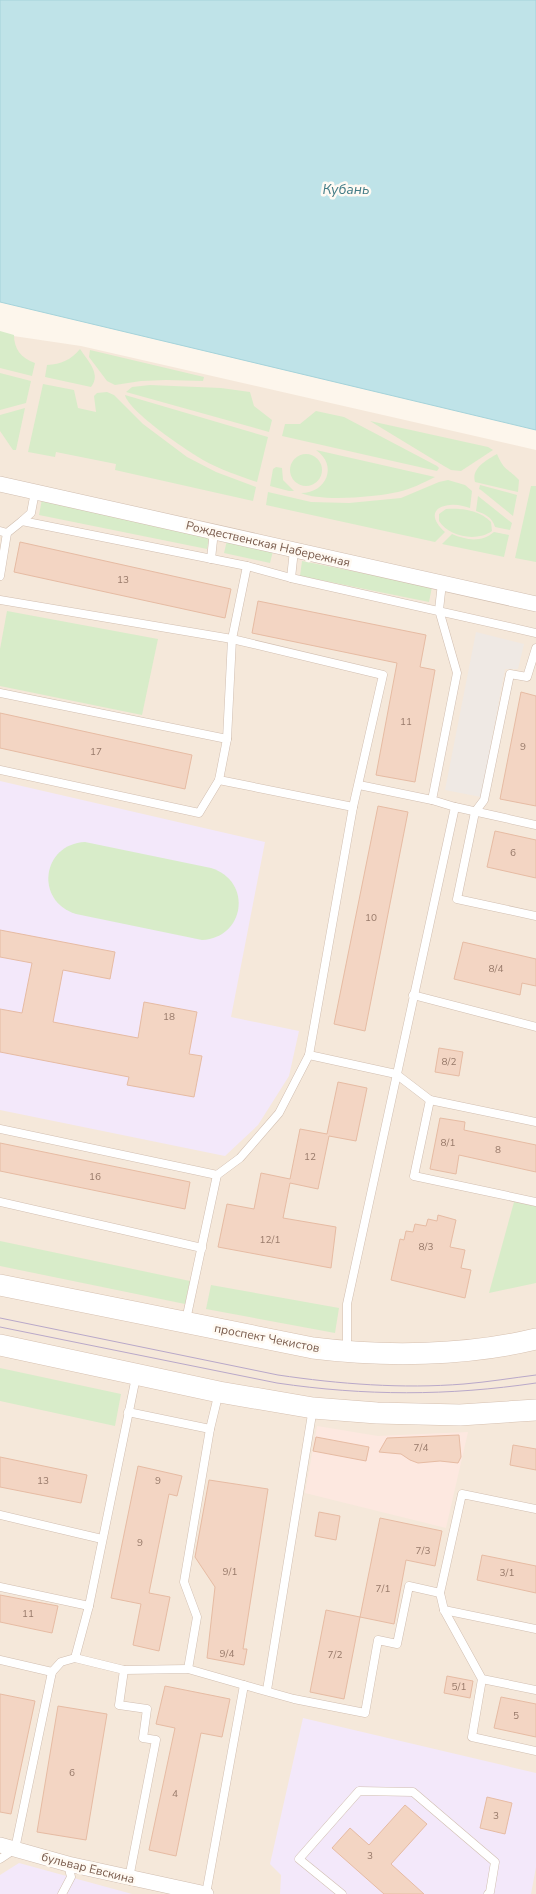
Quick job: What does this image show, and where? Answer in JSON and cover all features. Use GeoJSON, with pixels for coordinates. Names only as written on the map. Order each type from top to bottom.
{"type":"FeatureCollection","features":[{"type":"Feature","properties":{"kind":"main road","name":"проспект Чекистов"},"geometry":{"type":"LineString","coordinates":[[0,1285],[314,1348],[347,1352],[404,1353],[451,1350],[520,1343],[536,1339]]}},
{"type":"Feature","properties":{"kind":"main road"},"geometry":{"type":"LineString","coordinates":[[0,1345],[273,1403],[313,1408],[377,1413],[460,1415],[536,1410]]}},
{"type":"Feature","properties":{"kind":"street","name":"Рождественская Набережная"},"geometry":{"type":"LineString","coordinates":[[0,484],[536,604]]}},
{"type":"Feature","properties":{"kind":"street","name":"бульвар Евскина"},"geometry":{"type":"LineString","coordinates":[[0,1845],[68,1864],[206,1894]]}},
{"type":"Feature","properties":{"kind":"lane"},"geometry":{"type":"LineString","coordinates":[[0,576],[4,532],[32,513],[34,497],[29,490]]}},
{"type":"Feature","properties":{"kind":"lane"},"geometry":{"type":"LineString","coordinates":[[22,521],[247,566],[291,578],[536,632]]}},
{"type":"Feature","properties":{"kind":"lane"},"geometry":{"type":"LineString","coordinates":[[211,559],[214,531]]}},
{"type":"Feature","properties":{"kind":"lane"},"geometry":{"type":"LineString","coordinates":[[291,578],[294,550]]}},
{"type":"Feature","properties":{"kind":"lane"},"geometry":{"type":"LineString","coordinates":[[0,770],[199,813],[219,780],[227,739],[232,639],[247,566]]}},
{"type":"Feature","properties":{"kind":"lane"},"geometry":{"type":"LineString","coordinates":[[432,800],[458,673],[439,610],[442,583]]}},
{"type":"Feature","properties":{"kind":"lane"},"geometry":{"type":"LineString","coordinates":[[0,600],[232,639],[383,675],[353,807],[309,1055],[278,1113],[240,1158],[217,1175],[186,1322]]}},
{"type":"Feature","properties":{"kind":"lane"},"geometry":{"type":"LineString","coordinates":[[536,648],[527,678],[510,674],[484,800],[475,812],[457,899],[536,916]]}},
{"type":"Feature","properties":{"kind":"lane"},"geometry":{"type":"LineString","coordinates":[[0,693],[227,739]]}},
{"type":"Feature","properties":{"kind":"lane"},"geometry":{"type":"LineString","coordinates":[[219,780],[353,807]]}},
{"type":"Feature","properties":{"kind":"lane"},"geometry":{"type":"LineString","coordinates":[[359,785],[536,825]]}},
{"type":"Feature","properties":{"kind":"lane"},"geometry":{"type":"LineString","coordinates":[[347,1352],[347,1304],[455,807]]}},
{"type":"Feature","properties":{"kind":"lane"},"geometry":{"type":"LineString","coordinates":[[414,995],[536,1027]]}},
{"type":"Feature","properties":{"kind":"lane"},"geometry":{"type":"LineString","coordinates":[[309,1055],[396,1074],[430,1100],[536,1122]]}},
{"type":"Feature","properties":{"kind":"lane"},"geometry":{"type":"LineString","coordinates":[[430,1100],[414,1176],[536,1202]]}},
{"type":"Feature","properties":{"kind":"lane"},"geometry":{"type":"LineString","coordinates":[[0,1129],[217,1175]]}},
{"type":"Feature","properties":{"kind":"lane"},"geometry":{"type":"LineString","coordinates":[[0,1202],[202,1248]]}},
{"type":"Feature","properties":{"kind":"lane"},"geometry":{"type":"LineString","coordinates":[[75,1658],[89,1606],[137,1374]]}},
{"type":"Feature","properties":{"kind":"lane"},"geometry":{"type":"LineString","coordinates":[[188,1669],[198,1617],[184,1582],[210,1429],[219,1392]]}},
{"type":"Feature","properties":{"kind":"lane"},"geometry":{"type":"LineString","coordinates":[[267,1690],[313,1408]]}},
{"type":"Feature","properties":{"kind":"lane"},"geometry":{"type":"LineString","coordinates":[[128,1412],[210,1429]]}},
{"type":"Feature","properties":{"kind":"lane"},"geometry":{"type":"LineString","coordinates":[[536,1509],[462,1494],[440,1593],[444,1610],[482,1679],[472,1737],[536,1751]]}},
{"type":"Feature","properties":{"kind":"lane"},"geometry":{"type":"LineString","coordinates":[[0,1515],[102,1538]]}},
{"type":"Feature","properties":{"kind":"lane"},"geometry":{"type":"LineString","coordinates":[[0,1860],[15,1849],[52,1672],[62,1662],[75,1658],[124,1670],[188,1669],[294,1699],[365,1713],[378,1640],[397,1644],[409,1586],[440,1593]]}},
{"type":"Feature","properties":{"kind":"lane"},"geometry":{"type":"LineString","coordinates":[[0,1587],[89,1606]]}},
{"type":"Feature","properties":{"kind":"lane"},"geometry":{"type":"LineString","coordinates":[[444,1610],[536,1629]]}},
{"type":"Feature","properties":{"kind":"lane"},"geometry":{"type":"LineString","coordinates":[[0,1660],[52,1672]]}},
{"type":"Feature","properties":{"kind":"lane"},"geometry":{"type":"LineString","coordinates":[[124,1670],[119,1705],[148,1710],[143,1738],[156,1740],[129,1878]]}},
{"type":"Feature","properties":{"kind":"lane"},"geometry":{"type":"LineString","coordinates":[[482,1679],[536,1690]]}},
{"type":"Feature","properties":{"kind":"lane"},"geometry":{"type":"LineString","coordinates":[[206,1894],[244,1685]]}},
{"type":"Feature","properties":{"kind":"lane"},"geometry":{"type":"LineString","coordinates":[[342,1894],[299,1859],[359,1791],[413,1792],[495,1862],[490,1892],[488,1894]]}},
{"type":"Feature","properties":{"kind":"lane"},"geometry":{"type":"LineString","coordinates":[[64,1893],[71,1877],[68,1864]]}},
{"type":"Feature","properties":{"kind":"shaded area"},"geometry":{"type":"Polygon","coordinates":[[[0,334],[81,346],[536,450],[536,1894],[0,1894],[0,334]]]}},
{"type":"Feature","properties":{"kind":"shaded area"},"geometry":{"type":"Polygon","coordinates":[[[476,632],[524,644],[518,669],[505,669],[481,797],[445,790],[476,632]]]}},
{"type":"Feature","properties":{"kind":"shaded area"},"geometry":{"type":"Polygon","coordinates":[[[0,781],[265,842],[231,1017],[299,1031],[289,1076],[258,1125],[225,1156],[0,1110],[0,781]]]}},
{"type":"Feature","properties":{"kind":"shaded area"},"geometry":{"type":"Polygon","coordinates":[[[317,1426],[378,1436],[468,1432],[446,1528],[305,1493],[317,1426]]]}},
{"type":"Feature","properties":{"kind":"shaded area"},"geometry":{"type":"Polygon","coordinates":[[[303,1718],[536,1773],[536,1867],[531,1894],[280,1894],[281,1875],[270,1864],[303,1718]]]}},
{"type":"Feature","properties":{"kind":"shaded area"},"geometry":{"type":"Polygon","coordinates":[[[19,1863],[132,1894],[0,1894],[0,1875],[19,1863]]]}},
{"type":"Feature","properties":{"kind":"green space"},"geometry":{"type":"Polygon","coordinates":[[[0,331],[14,335],[15,345],[19,352],[35,363],[32,376],[0,368],[0,331]]]}},
{"type":"Feature","properties":{"kind":"green space"},"geometry":{"type":"Polygon","coordinates":[[[80,349],[94,372],[94,382],[91,387],[45,377],[47,365],[65,361],[80,349]]]}},
{"type":"Feature","properties":{"kind":"green space"},"geometry":{"type":"Polygon","coordinates":[[[90,350],[204,377],[203,381],[141,381],[115,385],[107,381],[89,357],[90,350]]]}},
{"type":"Feature","properties":{"kind":"green space"},"geometry":{"type":"Polygon","coordinates":[[[0,373],[31,381],[26,403],[0,410],[0,373]]]}},
{"type":"Feature","properties":{"kind":"green space"},"geometry":{"type":"Polygon","coordinates":[[[43,384],[74,390],[78,408],[96,412],[94,396],[97,393],[107,392],[114,395],[143,424],[187,457],[216,472],[256,487],[253,501],[115,470],[116,464],[56,452],[55,457],[28,452],[43,384]]]}},
{"type":"Feature","properties":{"kind":"green space"},"geometry":{"type":"Polygon","coordinates":[[[150,385],[221,388],[250,392],[254,406],[272,420],[269,432],[126,392],[132,387],[150,385]]]}},
{"type":"Feature","properties":{"kind":"green space"},"geometry":{"type":"Polygon","coordinates":[[[125,395],[268,437],[257,482],[203,460],[184,448],[136,411],[125,395]]]}},
{"type":"Feature","properties":{"kind":"green space"},"geometry":{"type":"Polygon","coordinates":[[[25,408],[16,450],[13,450],[0,431],[0,415],[25,408]]]}},
{"type":"Feature","properties":{"kind":"green space"},"geometry":{"type":"Polygon","coordinates":[[[316,411],[344,417],[439,468],[437,471],[282,436],[285,424],[300,424],[316,411]]]}},
{"type":"Feature","properties":{"kind":"green space"},"geometry":{"type":"Polygon","coordinates":[[[370,421],[488,447],[493,450],[461,471],[451,470],[370,421]]]}},
{"type":"Feature","properties":{"kind":"green space"},"geometry":{"type":"Polygon","coordinates":[[[316,450],[435,477],[408,489],[388,494],[349,498],[310,496],[301,493],[310,492],[323,483],[327,477],[328,470],[323,456],[316,450]]]}},
{"type":"Feature","properties":{"kind":"green space"},"geometry":{"type":"Polygon","coordinates":[[[306,454],[317,459],[322,470],[317,481],[306,486],[295,481],[290,470],[295,459],[306,454]]]}},
{"type":"Feature","properties":{"kind":"green space"},"geometry":{"type":"Polygon","coordinates":[[[497,454],[504,467],[519,480],[518,492],[475,482],[474,477],[478,469],[497,454]]]}},
{"type":"Feature","properties":{"kind":"green space"},"geometry":{"type":"Polygon","coordinates":[[[276,467],[282,468],[283,480],[294,491],[270,486],[273,469],[276,467]]]}},
{"type":"Feature","properties":{"kind":"green space"},"geometry":{"type":"Polygon","coordinates":[[[448,480],[465,485],[472,491],[470,508],[453,505],[443,506],[439,509],[436,512],[435,519],[445,532],[435,542],[266,505],[268,492],[311,502],[349,503],[401,498],[448,480]]]}},
{"type":"Feature","properties":{"kind":"green space"},"geometry":{"type":"Polygon","coordinates":[[[480,485],[517,495],[513,516],[479,489],[480,485]]]}},
{"type":"Feature","properties":{"kind":"green space"},"geometry":{"type":"Polygon","coordinates":[[[531,486],[536,486],[536,562],[515,558],[531,486]]]}},
{"type":"Feature","properties":{"kind":"green space"},"geometry":{"type":"Polygon","coordinates":[[[478,496],[512,523],[510,530],[495,527],[488,516],[476,511],[478,496]]]}},
{"type":"Feature","properties":{"kind":"green space"},"geometry":{"type":"Polygon","coordinates":[[[42,499],[210,533],[207,549],[39,515],[42,499]]]}},
{"type":"Feature","properties":{"kind":"green space"},"geometry":{"type":"Polygon","coordinates":[[[446,509],[476,512],[491,522],[492,531],[471,537],[449,531],[439,521],[439,514],[446,509]]]}},
{"type":"Feature","properties":{"kind":"green space"},"geometry":{"type":"Polygon","coordinates":[[[494,532],[509,535],[504,557],[442,544],[452,534],[463,538],[479,539],[494,532]]]}},
{"type":"Feature","properties":{"kind":"green space"},"geometry":{"type":"Polygon","coordinates":[[[228,536],[274,547],[270,563],[224,553],[228,536]]]}},
{"type":"Feature","properties":{"kind":"green space"},"geometry":{"type":"Polygon","coordinates":[[[302,561],[432,587],[429,602],[300,576],[302,561]]]}},
{"type":"Feature","properties":{"kind":"green space"},"geometry":{"type":"Polygon","coordinates":[[[7,611],[158,639],[142,715],[0,686],[0,649],[7,611]]]}},
{"type":"Feature","properties":{"kind":"green space"},"geometry":{"type":"Polygon","coordinates":[[[85,842],[211,868],[224,875],[233,884],[238,896],[235,920],[227,930],[216,937],[202,940],[76,914],[63,907],[54,898],[49,886],[49,874],[52,862],[60,852],[71,845],[85,842]]]}},
{"type":"Feature","properties":{"kind":"green space"},"geometry":{"type":"Polygon","coordinates":[[[514,1202],[536,1206],[536,1283],[489,1293],[514,1202]]]}},
{"type":"Feature","properties":{"kind":"green space"},"geometry":{"type":"Polygon","coordinates":[[[0,1241],[190,1281],[185,1304],[0,1266],[0,1241]]]}},
{"type":"Feature","properties":{"kind":"green space"},"geometry":{"type":"Polygon","coordinates":[[[211,1285],[339,1308],[335,1333],[206,1309],[211,1285]]]}},
{"type":"Feature","properties":{"kind":"green space"},"geometry":{"type":"Polygon","coordinates":[[[0,1368],[121,1394],[115,1426],[0,1401],[0,1368]]]}},
{"type":"Feature","properties":{"kind":"water","name":"Кубань"},"geometry":{"type":"Polygon","coordinates":[[[0,0],[536,0],[536,430],[0,302],[0,0]]]}},
{"type":"Feature","properties":{"kind":"building"},"geometry":{"type":"Polygon","coordinates":[[[20,542],[231,589],[225,618],[14,572],[20,542]]]}},
{"type":"Feature","properties":{"kind":"building"},"geometry":{"type":"Polygon","coordinates":[[[258,601],[426,635],[420,667],[435,670],[415,782],[376,775],[397,663],[252,633],[258,601]]]}},
{"type":"Feature","properties":{"kind":"building"},"geometry":{"type":"Polygon","coordinates":[[[521,692],[536,696],[536,806],[500,799],[521,692]]]}},
{"type":"Feature","properties":{"kind":"building"},"geometry":{"type":"Polygon","coordinates":[[[0,713],[192,755],[185,789],[0,748],[0,713]]]}},
{"type":"Feature","properties":{"kind":"building"},"geometry":{"type":"Polygon","coordinates":[[[378,806],[408,812],[365,1031],[334,1024],[378,806]]]}},
{"type":"Feature","properties":{"kind":"building"},"geometry":{"type":"Polygon","coordinates":[[[495,831],[536,840],[536,878],[487,867],[495,831]]]}},
{"type":"Feature","properties":{"kind":"building"},"geometry":{"type":"Polygon","coordinates":[[[0,930],[115,952],[110,979],[63,970],[53,1022],[138,1038],[144,1002],[197,1012],[189,1054],[202,1056],[194,1097],[127,1085],[129,1077],[0,1052],[0,1009],[22,1013],[32,963],[0,957],[0,930]]]}},
{"type":"Feature","properties":{"kind":"building"},"geometry":{"type":"Polygon","coordinates":[[[463,942],[536,959],[536,986],[522,983],[520,995],[454,979],[463,942]]]}},
{"type":"Feature","properties":{"kind":"building"},"geometry":{"type":"Polygon","coordinates":[[[439,1048],[463,1052],[459,1076],[435,1072],[439,1048]]]}},
{"type":"Feature","properties":{"kind":"building"},"geometry":{"type":"Polygon","coordinates":[[[338,1082],[367,1088],[356,1141],[329,1136],[318,1189],[290,1183],[283,1218],[336,1227],[331,1268],[218,1247],[227,1204],[254,1209],[261,1173],[290,1179],[300,1129],[327,1134],[338,1082]]]}},
{"type":"Feature","properties":{"kind":"building"},"geometry":{"type":"Polygon","coordinates":[[[440,1118],[465,1122],[464,1130],[536,1145],[536,1172],[459,1155],[456,1174],[430,1169],[440,1118]]]}},
{"type":"Feature","properties":{"kind":"building"},"geometry":{"type":"Polygon","coordinates":[[[0,1143],[190,1182],[185,1209],[0,1171],[0,1143]]]}},
{"type":"Feature","properties":{"kind":"building"},"geometry":{"type":"Polygon","coordinates":[[[438,1215],[456,1220],[450,1247],[465,1250],[461,1268],[471,1270],[465,1298],[391,1280],[400,1239],[404,1240],[406,1231],[413,1232],[415,1224],[426,1226],[428,1219],[437,1221],[438,1215]]]}},
{"type":"Feature","properties":{"kind":"building"},"geometry":{"type":"Polygon","coordinates":[[[459,1435],[461,1457],[458,1463],[440,1461],[418,1463],[401,1454],[379,1452],[387,1438],[459,1435]]]}},
{"type":"Feature","properties":{"kind":"building"},"geometry":{"type":"Polygon","coordinates":[[[316,1437],[369,1447],[366,1461],[313,1451],[316,1437]]]}},
{"type":"Feature","properties":{"kind":"building"},"geometry":{"type":"Polygon","coordinates":[[[513,1445],[536,1449],[536,1470],[510,1465],[513,1445]]]}},
{"type":"Feature","properties":{"kind":"building"},"geometry":{"type":"Polygon","coordinates":[[[0,1457],[87,1475],[81,1503],[0,1487],[0,1457]]]}},
{"type":"Feature","properties":{"kind":"building"},"geometry":{"type":"Polygon","coordinates":[[[138,1466],[182,1476],[177,1496],[169,1494],[149,1593],[170,1597],[159,1651],[133,1645],[141,1604],[111,1598],[138,1466]]]}},
{"type":"Feature","properties":{"kind":"building"},"geometry":{"type":"Polygon","coordinates":[[[209,1480],[268,1489],[243,1649],[247,1649],[244,1665],[207,1658],[215,1587],[195,1557],[209,1480]]]}},
{"type":"Feature","properties":{"kind":"building"},"geometry":{"type":"Polygon","coordinates":[[[319,1512],[340,1516],[336,1540],[315,1536],[319,1512]]]}},
{"type":"Feature","properties":{"kind":"building"},"geometry":{"type":"Polygon","coordinates":[[[380,1518],[442,1531],[435,1566],[406,1560],[394,1624],[360,1617],[380,1518]]]}},
{"type":"Feature","properties":{"kind":"building"},"geometry":{"type":"Polygon","coordinates":[[[482,1555],[536,1566],[536,1593],[477,1580],[482,1555]]]}},
{"type":"Feature","properties":{"kind":"building"},"geometry":{"type":"Polygon","coordinates":[[[0,1595],[58,1606],[52,1633],[0,1622],[0,1595]]]}},
{"type":"Feature","properties":{"kind":"building"},"geometry":{"type":"Polygon","coordinates":[[[326,1610],[360,1617],[344,1699],[310,1692],[326,1610]]]}},
{"type":"Feature","properties":{"kind":"building"},"geometry":{"type":"Polygon","coordinates":[[[447,1676],[473,1681],[470,1698],[444,1693],[447,1676]]]}},
{"type":"Feature","properties":{"kind":"building"},"geometry":{"type":"Polygon","coordinates":[[[165,1686],[230,1699],[222,1737],[201,1733],[176,1856],[149,1850],[175,1728],[156,1724],[165,1686]]]}},
{"type":"Feature","properties":{"kind":"building"},"geometry":{"type":"Polygon","coordinates":[[[0,1694],[35,1701],[11,1814],[0,1812],[0,1694]]]}},
{"type":"Feature","properties":{"kind":"building"},"geometry":{"type":"Polygon","coordinates":[[[501,1697],[536,1704],[536,1737],[494,1728],[501,1697]]]}},
{"type":"Feature","properties":{"kind":"building"},"geometry":{"type":"Polygon","coordinates":[[[58,1706],[107,1714],[86,1840],[37,1832],[58,1706]]]}},
{"type":"Feature","properties":{"kind":"building"},"geometry":{"type":"Polygon","coordinates":[[[487,1797],[512,1803],[505,1834],[480,1828],[487,1797]]]}},
{"type":"Feature","properties":{"kind":"building"},"geometry":{"type":"Polygon","coordinates":[[[405,1805],[427,1824],[391,1864],[424,1894],[384,1894],[332,1848],[350,1828],[369,1845],[405,1805]]]}},
{"type":"Feature","properties":{"kind":"tram line"},"geometry":{"type":"LineString","coordinates":[[0,1318],[278,1375],[324,1381],[417,1386],[473,1383],[536,1375]]}},
{"type":"Feature","properties":{"kind":"tram line"},"geometry":{"type":"LineString","coordinates":[[0,1327],[277,1383],[310,1387],[406,1393],[471,1390],[536,1383]]}}]}
